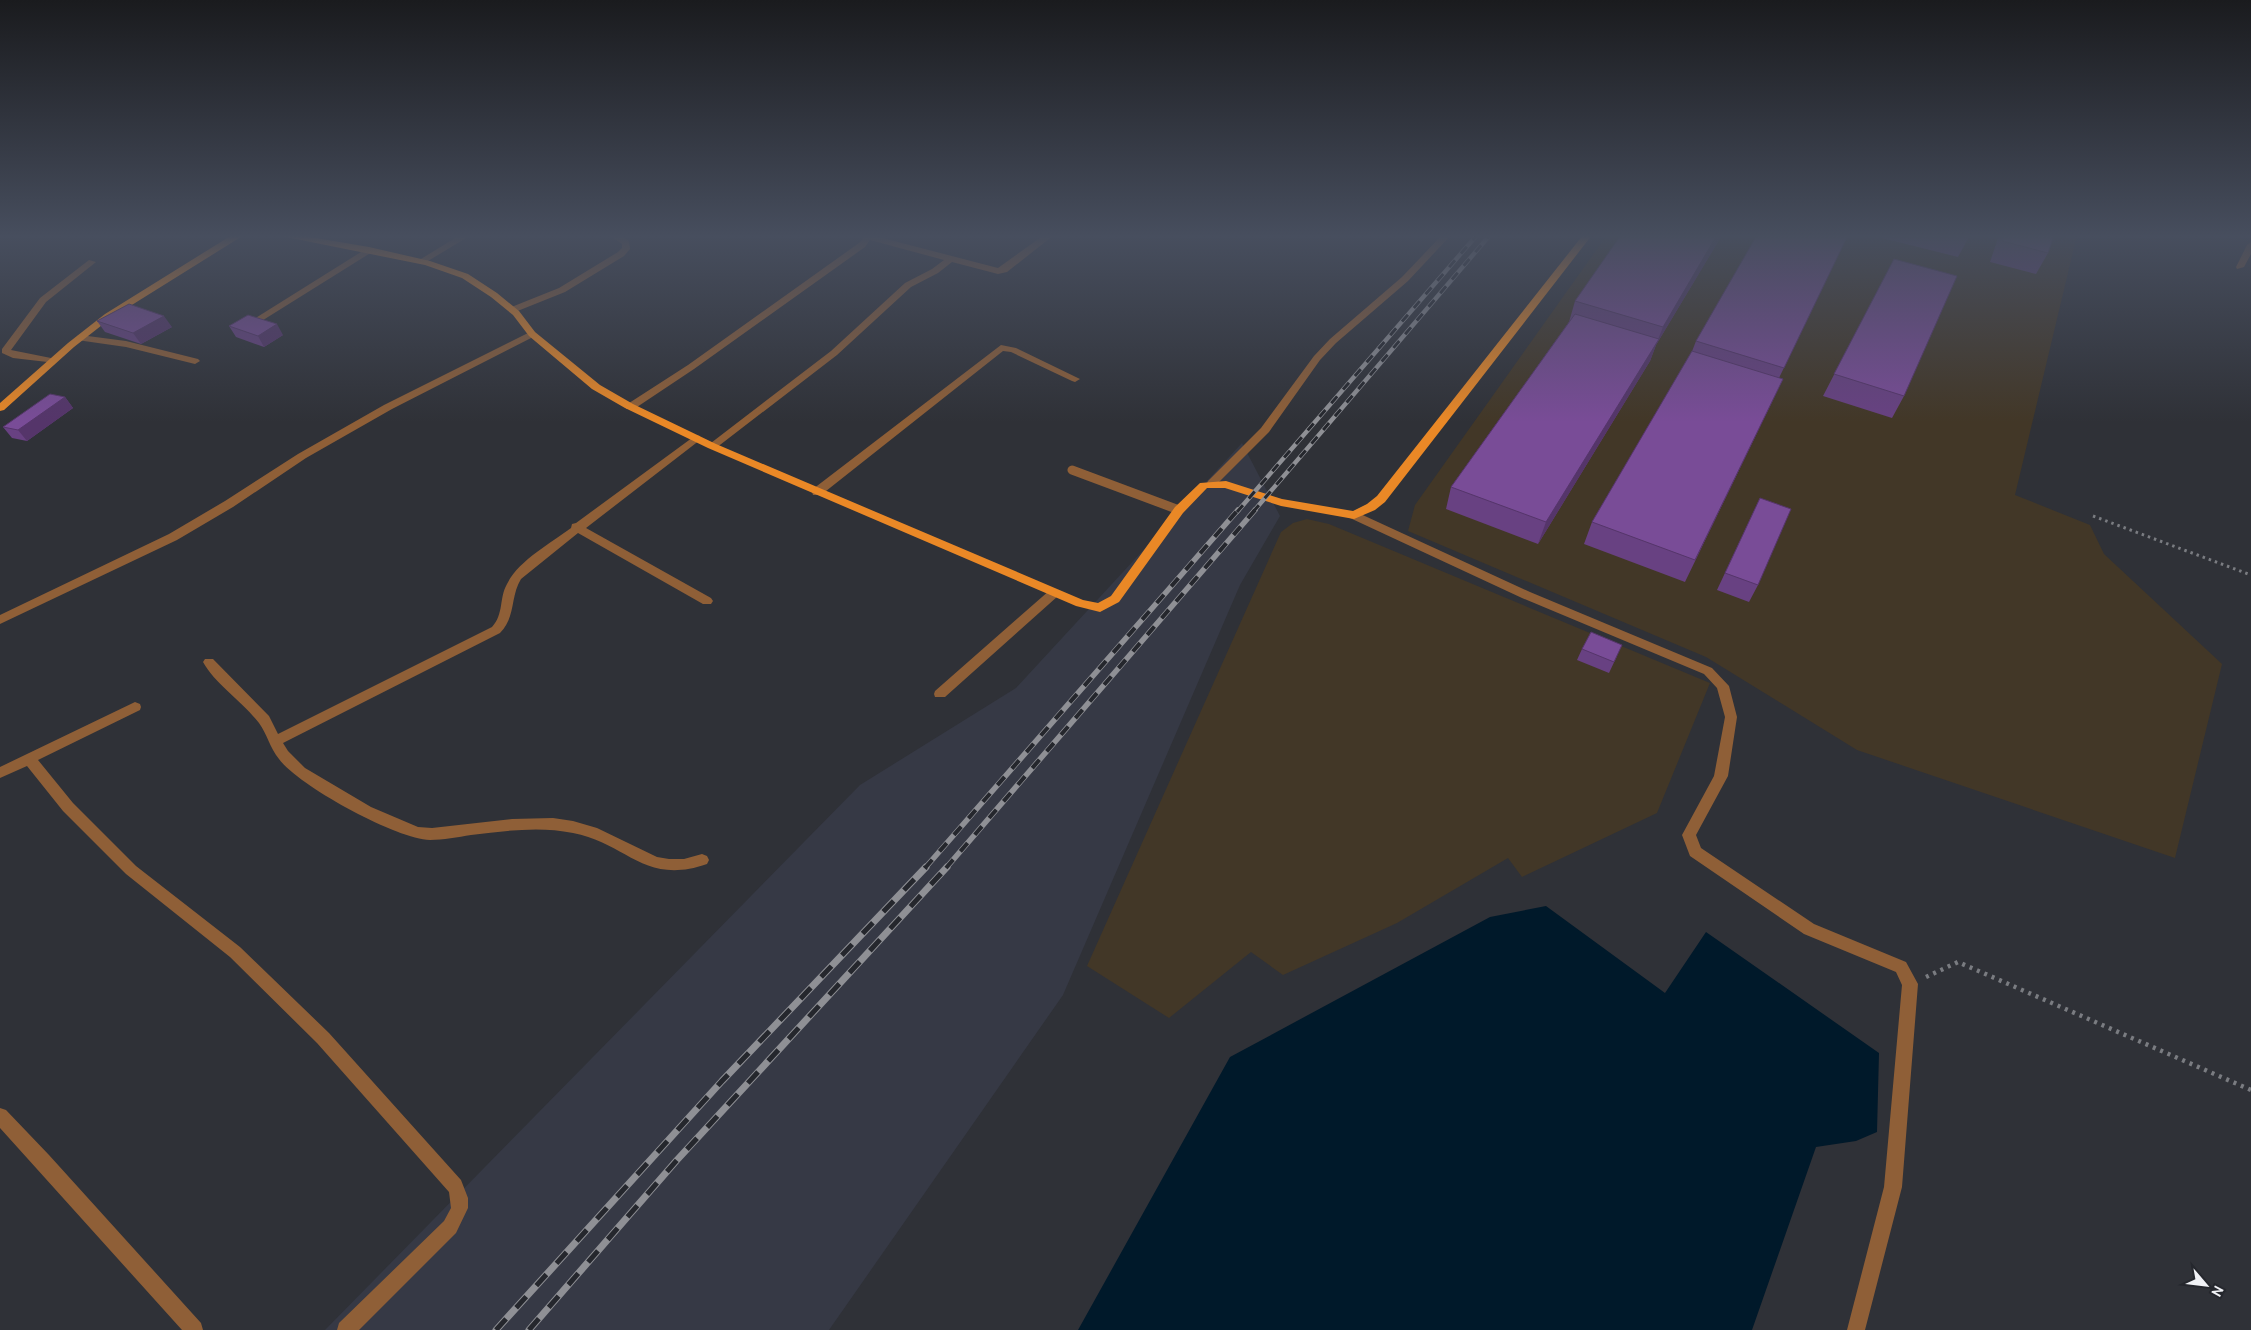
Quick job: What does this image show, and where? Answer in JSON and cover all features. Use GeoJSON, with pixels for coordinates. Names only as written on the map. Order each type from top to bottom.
{"type":"FeatureCollection","features":[{"type":"Feature","properties":{"kind":"main road"},"geometry":{"type":"LineString","coordinates":[[0,408],[80,338],[138,297]]}},
{"type":"Feature","properties":{"kind":"main road"},"geometry":{"type":"LineString","coordinates":[[496,297],[512,310],[532,334],[596,388],[630,407],[712,446],[817,492],[1090,607],[1100,608],[1115,599],[1179,510],[1204,485],[1212,483],[1226,484],[1280,502],[1354,515],[1370,507],[1389,490],[1540,297]]}},
{"type":"Feature","properties":{"kind":"street"},"geometry":{"type":"LineString","coordinates":[[47,297],[6,351],[13,355],[53,360]]}},
{"type":"Feature","properties":{"kind":"street"},"geometry":{"type":"LineString","coordinates":[[238,332],[294,297]]}},
{"type":"Feature","properties":{"kind":"street"},"geometry":{"type":"LineString","coordinates":[[512,310],[544,297]]}},
{"type":"Feature","properties":{"kind":"street"},"geometry":{"type":"LineString","coordinates":[[630,407],[691,367],[789,297]]}},
{"type":"Feature","properties":{"kind":"street"},"geometry":{"type":"LineString","coordinates":[[712,446],[834,353],[895,297]]}},
{"type":"Feature","properties":{"kind":"street"},"geometry":{"type":"LineString","coordinates":[[1212,483],[1265,430],[1317,358],[1333,341],[1384,297]]}},
{"type":"Feature","properties":{"kind":"street"},"geometry":{"type":"LineString","coordinates":[[0,620],[173,537],[229,504],[302,456],[388,407],[532,334]]}},
{"type":"Feature","properties":{"kind":"street"},"geometry":{"type":"LineString","coordinates":[[80,338],[126,344],[195,361]]}},
{"type":"Feature","properties":{"kind":"street"},"geometry":{"type":"LineString","coordinates":[[817,492],[1000,348],[1013,350],[1075,379]]}},
{"type":"Feature","properties":{"kind":"street"},"geometry":{"type":"LineString","coordinates":[[275,742],[496,630],[504,621],[511,588],[519,574],[576,527],[696,438]]}},
{"type":"Feature","properties":{"kind":"street"},"geometry":{"type":"LineString","coordinates":[[1354,515],[1526,595],[1708,671],[1723,686],[1731,717],[1721,776],[1689,835],[1695,852],[1809,929],[1901,967],[1910,984],[1893,1187],[1856,1330]]}},
{"type":"Feature","properties":{"kind":"street"},"geometry":{"type":"LineString","coordinates":[[576,527],[707,601]]}},
{"type":"Feature","properties":{"kind":"street"},"geometry":{"type":"LineString","coordinates":[[940,694],[1054,592]]}},
{"type":"Feature","properties":{"kind":"street"},"geometry":{"type":"LineString","coordinates":[[209,662],[264,720],[275,742],[289,762],[300,772],[366,811],[402,828],[418,833],[450,833],[530,824],[556,825],[591,831],[656,865],[685,866],[702,860]]}},
{"type":"Feature","properties":{"kind":"street"},"geometry":{"type":"LineString","coordinates":[[0,774],[135,708]]}},
{"type":"Feature","properties":{"kind":"street"},"geometry":{"type":"LineString","coordinates":[[30,760],[68,807],[131,870],[235,952],[324,1038],[455,1186],[460,1196],[461,1206],[457,1217],[450,1227],[346,1330]]}},
{"type":"Feature","properties":{"kind":"street"},"geometry":{"type":"LineString","coordinates":[[0,1116],[44,1161],[194,1330]]}},
{"type":"Feature","properties":{"kind":"lane"},"geometry":{"type":"LineString","coordinates":[[1072,470],[1179,510]]}},
{"type":"Feature","properties":{"kind":"path"},"geometry":{"type":"LineString","coordinates":[[2093,516],[2251,575]]}},
{"type":"Feature","properties":{"kind":"path"},"geometry":{"type":"LineString","coordinates":[[1910,984],[1958,962],[2251,1090]]}},
{"type":"Feature","properties":{"kind":"shaded area"},"geometry":{"type":"Polygon","coordinates":[[[1563,297],[2062,297],[2015,495],[2090,525],[2104,554],[2222,664],[2175,858],[1857,750],[1706,657],[1408,531],[1415,505],[1563,297]]]}},
{"type":"Feature","properties":{"kind":"shaded area"},"geometry":{"type":"Polygon","coordinates":[[[1242,443],[1280,516],[1240,585],[1063,995],[829,1330],[325,1330],[860,785],[1016,688],[1242,443]]]}},
{"type":"Feature","properties":{"kind":"shaded area"},"geometry":{"type":"Polygon","coordinates":[[[1307,519],[1329,524],[1710,683],[1657,813],[1522,877],[1508,858],[1397,923],[1283,975],[1251,952],[1169,1018],[1087,966],[1281,532],[1293,523],[1307,519]]]}},
{"type":"Feature","properties":{"kind":"water"},"geometry":{"type":"Polygon","coordinates":[[[1546,906],[1665,993],[1706,932],[1879,1053],[1877,1132],[1856,1141],[1816,1147],[1752,1330],[1078,1330],[1230,1057],[1490,917],[1546,906]]]}},
{"type":"Feature","properties":{"kind":"building"},"geometry":{"type":"Polygon","coordinates":[[[1578,297],[1681,297],[1663,327],[1575,301],[1578,297]]]}},
{"type":"Feature","properties":{"kind":"building"},"geometry":{"type":"Polygon","coordinates":[[[1721,297],[1818,297],[1784,368],[1696,341],[1721,297]]]}},
{"type":"Feature","properties":{"kind":"building"},"geometry":{"type":"Polygon","coordinates":[[[1874,297],[1948,297],[1904,396],[1834,374],[1874,297]]]}},
{"type":"Feature","properties":{"kind":"building"},"geometry":{"type":"Polygon","coordinates":[[[129,304],[164,316],[133,333],[97,321],[129,304]]]}},
{"type":"Feature","properties":{"kind":"building"},"geometry":{"type":"Polygon","coordinates":[[[1575,314],[1659,339],[1546,522],[1451,487],[1575,314]]]}},
{"type":"Feature","properties":{"kind":"building"},"geometry":{"type":"Polygon","coordinates":[[[248,315],[277,324],[258,336],[229,326],[248,315]]]}},
{"type":"Feature","properties":{"kind":"building"},"geometry":{"type":"Polygon","coordinates":[[[1692,351],[1783,379],[1695,560],[1592,522],[1692,351]]]}},
{"type":"Feature","properties":{"kind":"building"},"geometry":{"type":"Polygon","coordinates":[[[50,394],[65,397],[18,430],[3,427],[50,394]]]}},
{"type":"Feature","properties":{"kind":"building"},"geometry":{"type":"Polygon","coordinates":[[[1760,498],[1791,509],[1758,585],[1725,573],[1760,498]]]}},
{"type":"Feature","properties":{"kind":"building"},"geometry":{"type":"Polygon","coordinates":[[[1591,632],[1622,645],[1614,662],[1582,649],[1591,632]]]}},
{"type":"Feature","properties":{"kind":"railway"},"geometry":{"type":"LineString","coordinates":[[1237,512],[1423,297]]}},
{"type":"Feature","properties":{"kind":"railway"},"geometry":{"type":"LineString","coordinates":[[1253,512],[1437,297]]}},
{"type":"Feature","properties":{"kind":"railway"},"geometry":{"type":"LineString","coordinates":[[925,868],[1238,510]]}},
{"type":"Feature","properties":{"kind":"railway"},"geometry":{"type":"LineString","coordinates":[[946,868],[1255,510]]}},
{"type":"Feature","properties":{"kind":"railway"},"geometry":{"type":"LineString","coordinates":[[496,1330],[722,1081],[926,867]]}},
{"type":"Feature","properties":{"kind":"railway"},"geometry":{"type":"LineString","coordinates":[[529,1330],[677,1160],[947,867]]}}]}
